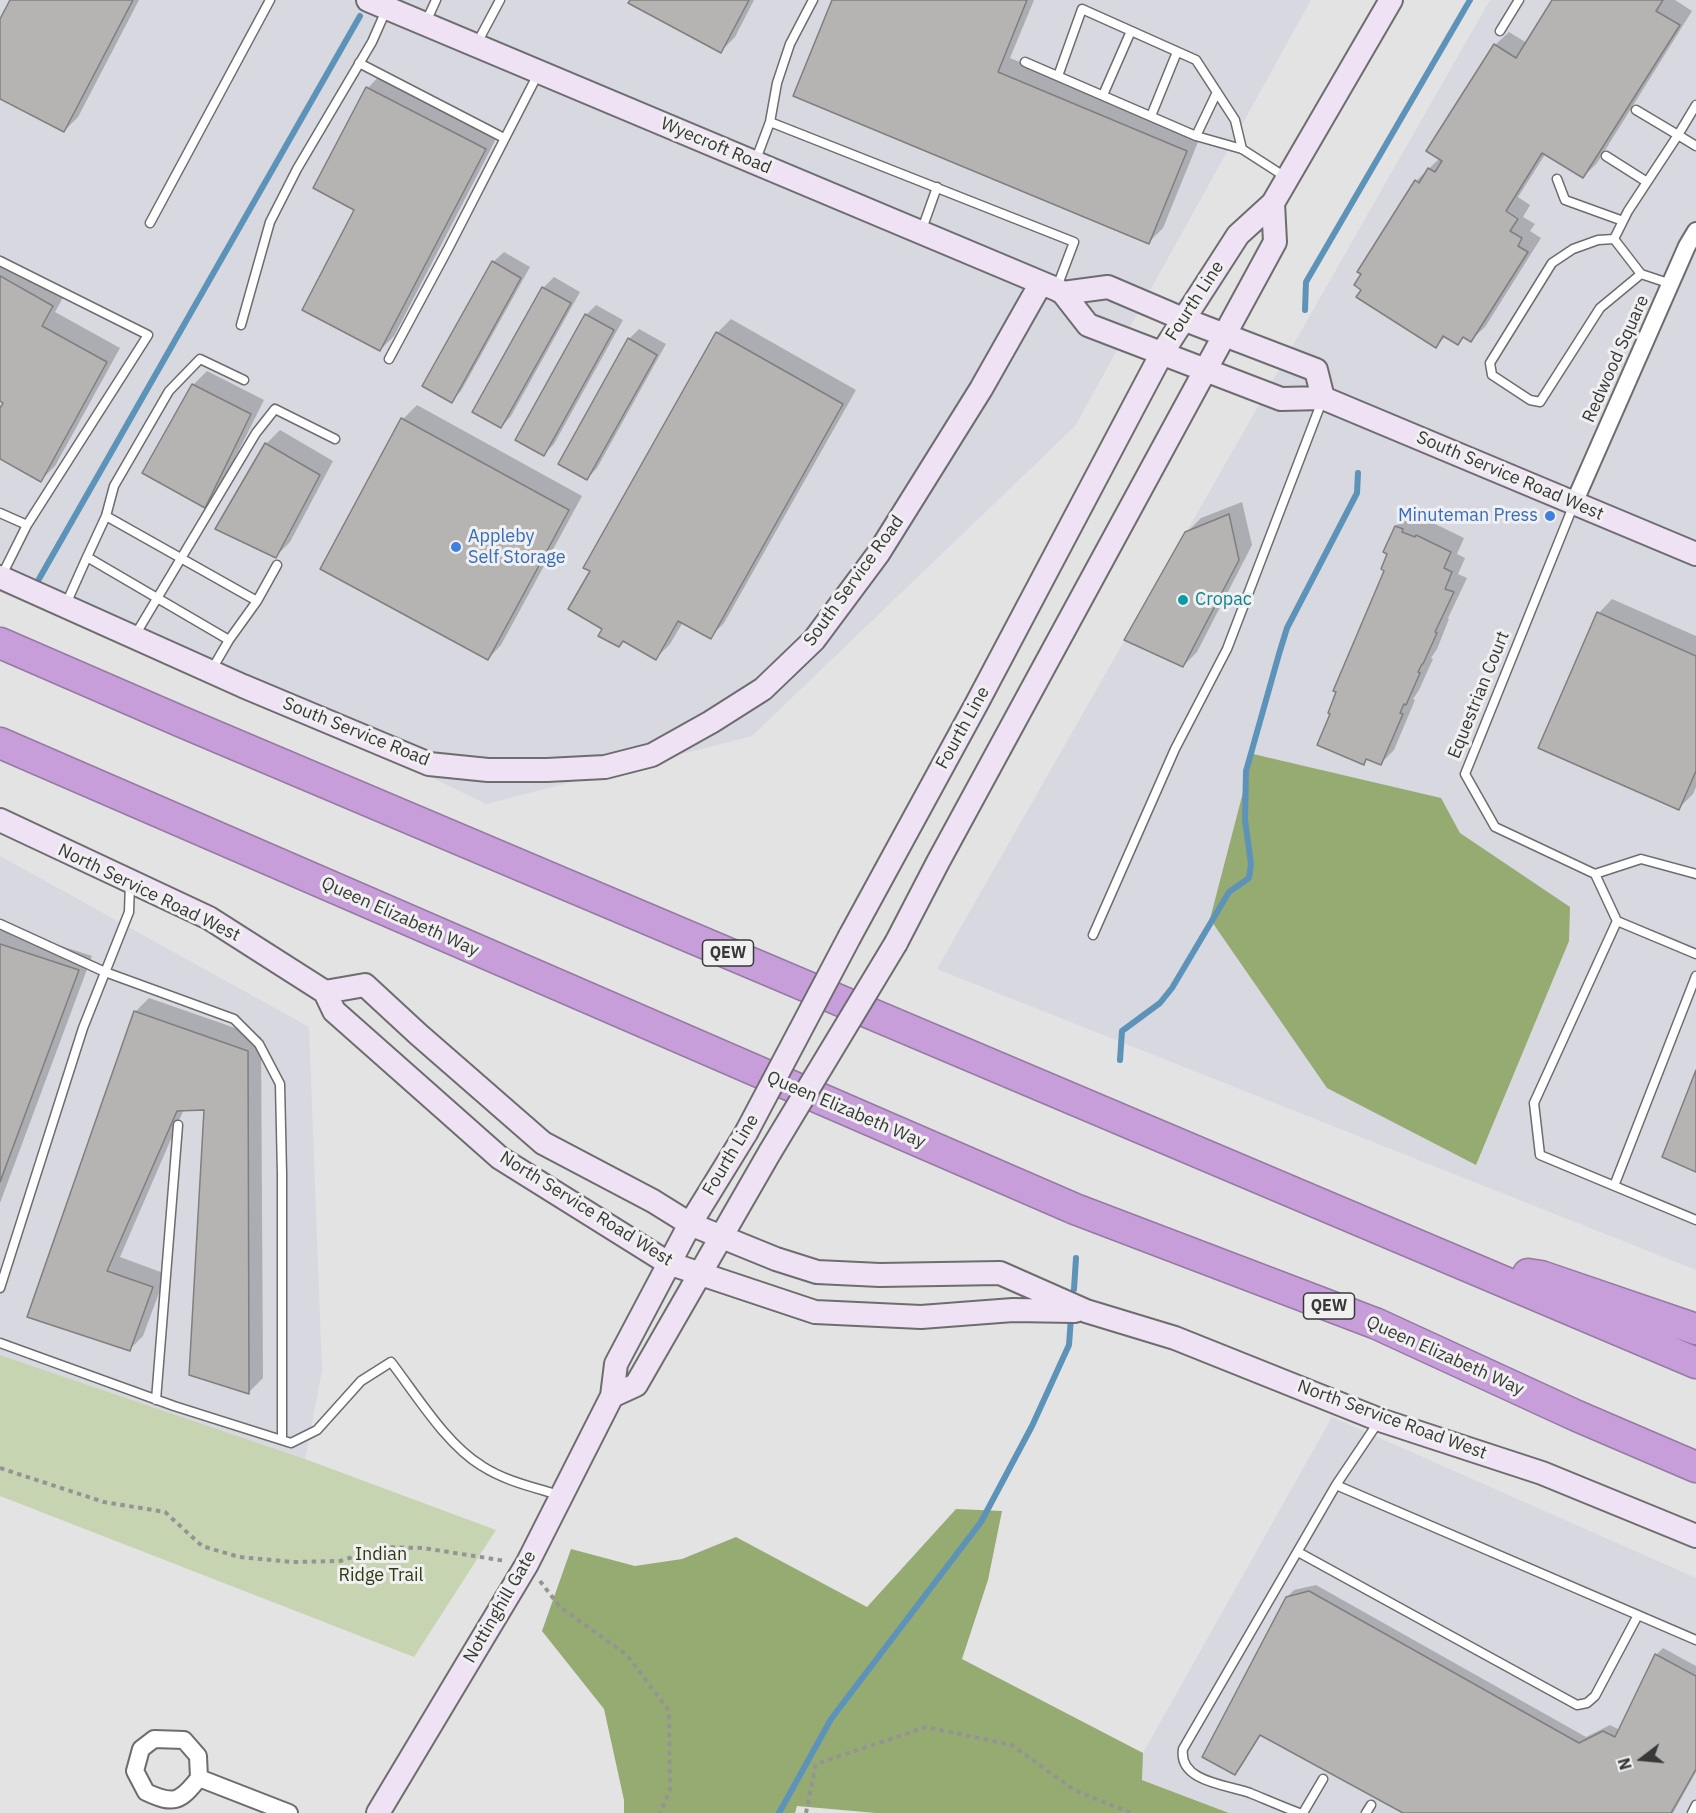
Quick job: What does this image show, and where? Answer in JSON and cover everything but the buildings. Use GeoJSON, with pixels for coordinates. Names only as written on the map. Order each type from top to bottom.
{"type":"FeatureCollection","features":[{"type":"Feature","properties":{"kind":"highway","name":"QEW"},"geometry":{"type":"LineString","coordinates":[[0,643],[237,746],[1696,1363]]}},
{"type":"Feature","properties":{"kind":"highway","name":"Queen Elizabeth Way"},"geometry":{"type":"LineString","coordinates":[[0,743],[1064,1204],[1377,1324],[1577,1416],[1696,1467]]}},
{"type":"Feature","properties":{"kind":"highway"},"geometry":{"type":"LineString","coordinates":[[1457,1261],[1541,1276],[1696,1329]]}},
{"type":"Feature","properties":{"kind":"highway"},"geometry":{"type":"LineString","coordinates":[[1577,1416],[1696,1479]]}},
{"type":"Feature","properties":{"kind":"street","name":"Fourth Line"},"geometry":{"type":"LineString","coordinates":[[668,1263],[746,1133],[850,936],[977,704],[1162,352],[1238,235],[1273,203],[1391,0]]}},
{"type":"Feature","properties":{"kind":"street","name":"Wyecroft Road"},"geometry":{"type":"LineString","coordinates":[[378,4],[1053,288],[1088,325],[1206,370]]}},
{"type":"Feature","properties":{"kind":"street","name":"Fourth Line"},"geometry":{"type":"LineString","coordinates":[[700,1274],[770,1152],[896,944],[1275,242],[1273,203]]}},
{"type":"Feature","properties":{"kind":"street","name":"Redwood Square"},"geometry":{"type":"LineString","coordinates":[[1574,503],[1687,246],[1696,231]]}},
{"type":"Feature","properties":{"kind":"street"},"geometry":{"type":"LineString","coordinates":[[1053,288],[1108,287],[1183,319],[1316,370],[1323,398]]}},
{"type":"Feature","properties":{"kind":"street","name":"South Service Road"},"geometry":{"type":"LineString","coordinates":[[1,577],[211,672],[429,764],[488,770],[547,770],[605,767],[652,755],[763,689],[814,640],[878,554],[981,389],[1053,288]]}},
{"type":"Feature","properties":{"kind":"street","name":"South Service Road West"},"geometry":{"type":"LineString","coordinates":[[1206,370],[1281,399],[1323,398],[1696,554]]}},
{"type":"Feature","properties":{"kind":"street","name":"North Service Road West"},"geometry":{"type":"LineString","coordinates":[[0,820],[209,918],[325,992],[334,1011],[500,1158],[668,1263],[815,1312],[921,1317],[1012,1310],[1086,1311]]}},
{"type":"Feature","properties":{"kind":"street","name":"North Service Road West"},"geometry":{"type":"LineString","coordinates":[[325,992],[365,985],[418,1035],[543,1143],[653,1201],[690,1224],[776,1259],[817,1272],[880,1275],[1000,1273],[1086,1311],[1175,1338],[1380,1420],[1542,1473],[1696,1536]]}},
{"type":"Feature","properties":{"kind":"street","name":"Nottinghill Gate"},"geometry":{"type":"LineString","coordinates":[[378,1813],[527,1564],[612,1396],[616,1364],[668,1263]]}},
{"type":"Feature","properties":{"kind":"street"},"geometry":{"type":"LineString","coordinates":[[612,1396],[636,1385],[700,1274]]}},
{"type":"Feature","properties":{"kind":"street"},"geometry":{"type":"LineString","coordinates":[[199,1778],[289,1813]]}},
{"type":"Feature","properties":{"kind":"lane"},"geometry":{"type":"LineString","coordinates":[[150,223],[270,0]]}},
{"type":"Feature","properties":{"kind":"lane"},"geometry":{"type":"LineString","coordinates":[[425,24],[436,0]]}},
{"type":"Feature","properties":{"kind":"lane"},"geometry":{"type":"LineString","coordinates":[[476,45],[500,0]]}},
{"type":"Feature","properties":{"kind":"lane"},"geometry":{"type":"LineString","coordinates":[[755,163],[770,122],[777,83],[790,45],[813,0]]}},
{"type":"Feature","properties":{"kind":"lane"},"geometry":{"type":"LineString","coordinates":[[1076,0],[1083,9],[1196,60],[1235,120],[1242,148]]}},
{"type":"Feature","properties":{"kind":"lane"},"geometry":{"type":"LineString","coordinates":[[1500,31],[1519,0]]}},
{"type":"Feature","properties":{"kind":"lane"},"geometry":{"type":"LineString","coordinates":[[241,325],[270,222],[297,169],[372,42],[378,4]]}},
{"type":"Feature","properties":{"kind":"lane"},"geometry":{"type":"LineString","coordinates":[[1058,76],[1083,9]]}},
{"type":"Feature","properties":{"kind":"lane"},"geometry":{"type":"LineString","coordinates":[[1103,95],[1131,31]]}},
{"type":"Feature","properties":{"kind":"lane"},"geometry":{"type":"LineString","coordinates":[[1151,116],[1178,52]]}},
{"type":"Feature","properties":{"kind":"lane"},"geometry":{"type":"LineString","coordinates":[[1025,62],[1196,136],[1242,148],[1287,178]]}},
{"type":"Feature","properties":{"kind":"lane"},"geometry":{"type":"LineString","coordinates":[[359,63],[504,138]]}},
{"type":"Feature","properties":{"kind":"lane"},"geometry":{"type":"LineString","coordinates":[[389,359],[539,72]]}},
{"type":"Feature","properties":{"kind":"lane"},"geometry":{"type":"LineString","coordinates":[[1196,136],[1217,92]]}},
{"type":"Feature","properties":{"kind":"lane"},"geometry":{"type":"LineString","coordinates":[[1614,239],[1623,220],[1696,105]]}},
{"type":"Feature","properties":{"kind":"lane"},"geometry":{"type":"LineString","coordinates":[[1636,110],[1696,146]]}},
{"type":"Feature","properties":{"kind":"lane"},"geometry":{"type":"LineString","coordinates":[[770,122],[1074,242],[1053,288]]}},
{"type":"Feature","properties":{"kind":"lane"},"geometry":{"type":"LineString","coordinates":[[1606,156],[1647,182]]}},
{"type":"Feature","properties":{"kind":"lane"},"geometry":{"type":"LineString","coordinates":[[1557,179],[1565,200],[1623,220]]}},
{"type":"Feature","properties":{"kind":"lane"},"geometry":{"type":"LineString","coordinates":[[921,232],[937,187]]}},
{"type":"Feature","properties":{"kind":"lane"},"geometry":{"type":"LineString","coordinates":[[1614,239],[1641,274],[1671,284]]}},
{"type":"Feature","properties":{"kind":"lane"},"geometry":{"type":"LineString","coordinates":[[1614,239],[1598,240],[1573,249],[1552,263],[1490,363],[1492,375],[1530,400],[1539,402],[1600,308],[1641,274]]}},
{"type":"Feature","properties":{"kind":"lane"},"geometry":{"type":"LineString","coordinates":[[0,261],[148,335],[27,525],[1,577]]}},
{"type":"Feature","properties":{"kind":"lane"},"geometry":{"type":"LineString","coordinates":[[65,606],[106,516],[114,486],[169,391],[200,359],[244,380]]}},
{"type":"Feature","properties":{"kind":"lane"},"geometry":{"type":"LineString","coordinates":[[1093,935],[1175,749],[1227,649],[1323,398]]}},
{"type":"Feature","properties":{"kind":"lane"},"geometry":{"type":"LineString","coordinates":[[134,637],[256,433],[275,409],[335,439]]}},
{"type":"Feature","properties":{"kind":"lane","name":"Equestrian Court"},"geometry":{"type":"LineString","coordinates":[[1574,503],[1465,774],[1495,826],[1595,874]]}},
{"type":"Feature","properties":{"kind":"lane"},"geometry":{"type":"LineString","coordinates":[[0,513],[27,525]]}},
{"type":"Feature","properties":{"kind":"lane"},"geometry":{"type":"LineString","coordinates":[[106,516],[257,601]]}},
{"type":"Feature","properties":{"kind":"lane"},"geometry":{"type":"LineString","coordinates":[[87,557],[229,640]]}},
{"type":"Feature","properties":{"kind":"lane"},"geometry":{"type":"LineString","coordinates":[[211,672],[229,640],[257,601],[276,565]]}},
{"type":"Feature","properties":{"kind":"lane"},"geometry":{"type":"LineString","coordinates":[[1696,874],[1641,859],[1595,874],[1617,921],[1696,954]]}},
{"type":"Feature","properties":{"kind":"lane"},"geometry":{"type":"LineString","coordinates":[[0,1288],[83,1028],[129,912],[130,882]]}},
{"type":"Feature","properties":{"kind":"lane"},"geometry":{"type":"LineString","coordinates":[[1617,921],[1534,1103],[1540,1155],[1696,1220]]}},
{"type":"Feature","properties":{"kind":"lane"},"geometry":{"type":"LineString","coordinates":[[0,924],[105,972],[234,1019],[259,1044],[280,1084],[282,1440]]}},
{"type":"Feature","properties":{"kind":"lane"},"geometry":{"type":"LineString","coordinates":[[1614,1186],[1696,976]]}},
{"type":"Feature","properties":{"kind":"lane"},"geometry":{"type":"LineString","coordinates":[[156,1400],[178,1125]]}},
{"type":"Feature","properties":{"kind":"lane"},"geometry":{"type":"LineString","coordinates":[[0,1343],[156,1400],[291,1443],[316,1430],[361,1381],[391,1362],[445,1434],[481,1466],[509,1479],[561,1496]]}},
{"type":"Feature","properties":{"kind":"lane"},"geometry":{"type":"LineString","coordinates":[[1323,1779],[1301,1813],[1248,1793],[1219,1787],[1193,1773],[1185,1766],[1182,1757],[1183,1749],[1336,1485],[1380,1420]]}},
{"type":"Feature","properties":{"kind":"lane"},"geometry":{"type":"LineString","coordinates":[[1336,1485],[1696,1640]]}},
{"type":"Feature","properties":{"kind":"lane"},"geometry":{"type":"LineString","coordinates":[[1298,1552],[1576,1705],[1587,1703],[1595,1696],[1638,1615]]}},
{"type":"Feature","properties":{"kind":"lane"},"geometry":{"type":"LineString","coordinates":[[1692,1813],[1696,1805]]}},
{"type":"Feature","properties":{"kind":"path"},"geometry":{"type":"LineString","coordinates":[[0,1468],[104,1502],[165,1512],[202,1546],[238,1557],[293,1562],[340,1561],[384,1547],[423,1548],[527,1564],[560,1607],[627,1655],[669,1711],[670,1791],[660,1813]]}},
{"type":"Feature","properties":{"kind":"path"},"geometry":{"type":"LineString","coordinates":[[806,1813],[816,1764],[926,1727],[1012,1745],[1074,1790],[1131,1813]]}},
{"type":"Feature","properties":{"kind":"shaded area"},"geometry":{"type":"Polygon","coordinates":[[[0,0],[1311,0],[1075,426],[752,736],[486,804],[0,567],[0,0]]]}},
{"type":"Feature","properties":{"kind":"shaded area"},"geometry":{"type":"Polygon","coordinates":[[[1490,0],[1696,0],[1696,1270],[937,969],[1490,0]]]}},
{"type":"Feature","properties":{"kind":"shaded area"},"geometry":{"type":"Polygon","coordinates":[[[0,856],[309,1027],[322,1371],[305,1459],[0,1355],[0,856]]]}},
{"type":"Feature","properties":{"kind":"shaded area"},"geometry":{"type":"Polygon","coordinates":[[[1332,1417],[1696,1578],[1696,1813],[1229,1813],[1141,1779],[1143,1753],[1332,1417]]]}},
{"type":"Feature","properties":{"kind":"green space"},"geometry":{"type":"Polygon","coordinates":[[[1253,754],[1441,798],[1460,833],[1570,907],[1569,941],[1476,1165],[1327,1088],[1210,919],[1253,754]]]}},
{"type":"Feature","properties":{"kind":"green space","name":"Indian Ridge Trail"},"geometry":{"type":"Polygon","coordinates":[[[0,1355],[305,1459],[496,1530],[414,1657],[0,1496],[0,1355]]]}},
{"type":"Feature","properties":{"kind":"green space"},"geometry":{"type":"Polygon","coordinates":[[[956,1509],[1002,1511],[988,1580],[962,1659],[1143,1753],[1142,1780],[1229,1813],[876,1813],[797,1806],[795,1813],[624,1813],[624,1800],[604,1709],[542,1631],[571,1549],[635,1566],[682,1559],[736,1537],[867,1607],[956,1509]]]}},
{"type":"Feature","properties":{"kind":"waterway"},"geometry":{"type":"LineString","coordinates":[[1305,310],[1306,282],[1470,0]]}},
{"type":"Feature","properties":{"kind":"waterway"},"geometry":{"type":"LineString","coordinates":[[35,586],[360,16]]}},
{"type":"Feature","properties":{"kind":"waterway"},"geometry":{"type":"LineString","coordinates":[[1120,1060],[1122,1031],[1160,1003],[1172,988],[1229,892],[1249,878],[1251,864],[1245,820],[1246,771],[1287,628],[1357,493],[1358,473]]}},
{"type":"Feature","properties":{"kind":"waterway"},"geometry":{"type":"LineString","coordinates":[[1074,1289],[1076,1258]]}},
{"type":"Feature","properties":{"kind":"waterway"},"geometry":{"type":"LineString","coordinates":[[779,1813],[831,1719],[981,1522],[1032,1426],[1069,1345],[1071,1317]]}},
{"type":"Feature","properties":{"kind":"place","name":"Minuteman Press"},"geometry":{"type":"Point","coordinates":[1550,516]}},
{"type":"Feature","properties":{"kind":"place","name":"Appleby Self Storage"},"geometry":{"type":"Point","coordinates":[456,547]}},
{"type":"Feature","properties":{"kind":"place","name":"Cropac"},"geometry":{"type":"Point","coordinates":[1183,600]}}]}
